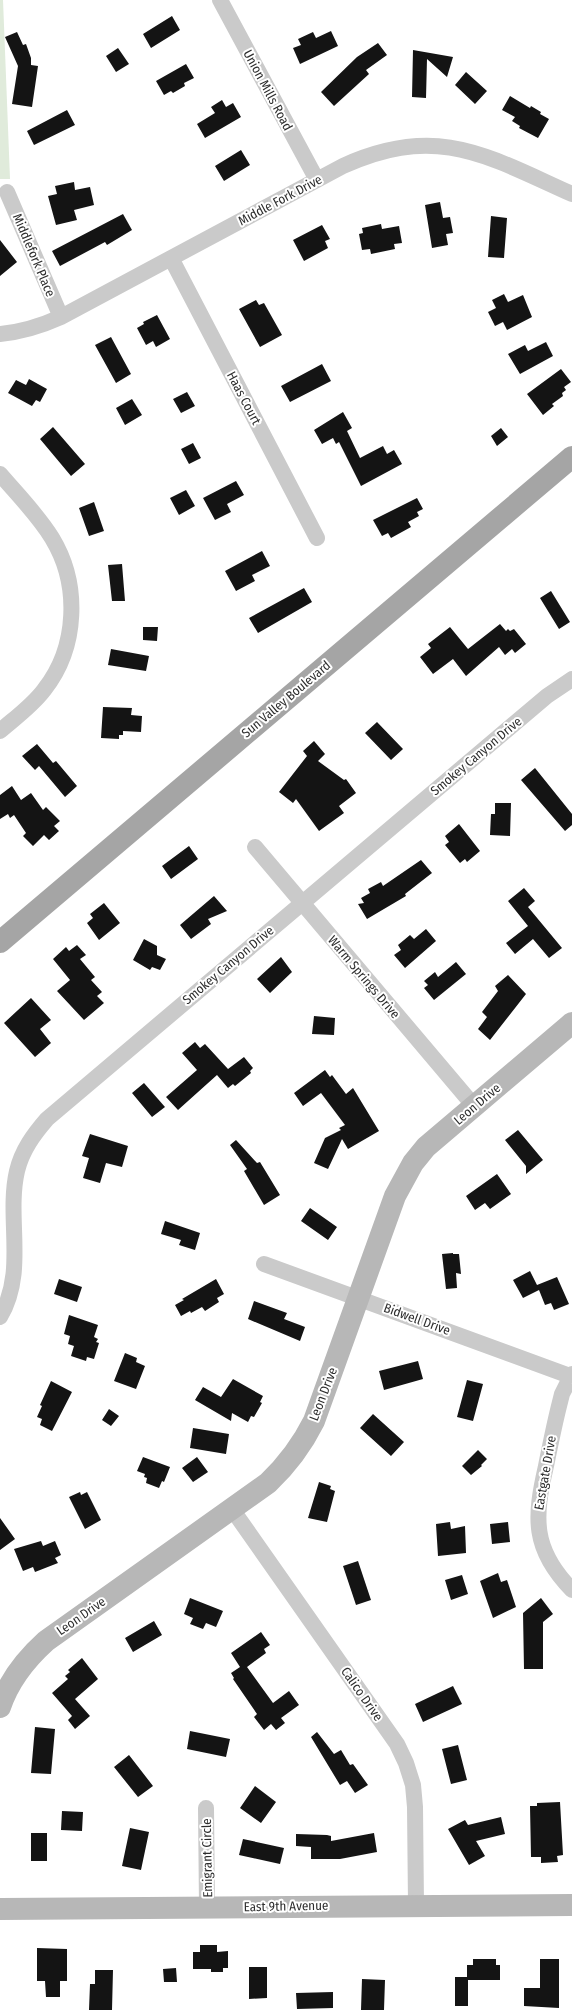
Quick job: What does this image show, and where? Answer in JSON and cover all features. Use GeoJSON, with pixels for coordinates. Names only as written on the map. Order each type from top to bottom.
{"type":"FeatureCollection","features":[{"type":"Feature","properties":{"kind":"main road","name":"Sun Valley Boulevard"},"geometry":{"type":"LineString","coordinates":[[0,942],[572,457]]}},
{"type":"Feature","properties":{"kind":"street","name":"Union Mills Road"},"geometry":{"type":"LineString","coordinates":[[220,0],[317,180]]}},
{"type":"Feature","properties":{"kind":"street","name":"Middle Fork Drive"},"geometry":{"type":"LineString","coordinates":[[0,334],[40,326],[61,317],[317,180],[363,157],[386,150],[410,146],[457,148],[483,155],[572,194]]}},
{"type":"Feature","properties":{"kind":"street","name":"Middlefork Place"},"geometry":{"type":"LineString","coordinates":[[7,192],[61,317]]}},
{"type":"Feature","properties":{"kind":"street","name":"Haas Court"},"geometry":{"type":"LineString","coordinates":[[171,258],[317,538]]}},
{"type":"Feature","properties":{"kind":"street"},"geometry":{"type":"LineString","coordinates":[[0,474],[52,538],[62,558],[69,582],[72,604],[69,635],[56,672],[45,689],[32,704],[0,732]]}},
{"type":"Feature","properties":{"kind":"street","name":"Smokey Canyon Drive"},"geometry":{"type":"LineString","coordinates":[[0,1317],[10,1291],[15,1269],[14,1190],[17,1170],[24,1151],[35,1133],[47,1119],[547,696],[572,679]]}},
{"type":"Feature","properties":{"kind":"street","name":"Warm Springs Drive"},"geometry":{"type":"LineString","coordinates":[[255,847],[474,1106]]}},
{"type":"Feature","properties":{"kind":"street","name":"Leon Drive"},"geometry":{"type":"LineString","coordinates":[[0,1707],[4,1695],[16,1674],[30,1655],[46,1641],[268,1483],[285,1466],[302,1445],[314,1422],[402,1181],[413,1163],[426,1147],[572,1023]]}},
{"type":"Feature","properties":{"kind":"street","name":"Bidwell Drive"},"geometry":{"type":"LineString","coordinates":[[264,1264],[571,1375]]}},
{"type":"Feature","properties":{"kind":"street","name":"Eastgate Drive"},"geometry":{"type":"LineString","coordinates":[[571,1375],[562,1394],[557,1413],[538,1501],[538,1523],[541,1542],[548,1558],[558,1574],[572,1590]]}},
{"type":"Feature","properties":{"kind":"street","name":"Calico Drive"},"geometry":{"type":"LineString","coordinates":[[232,1509],[397,1744],[406,1763],[413,1785],[415,1807],[416,1905]]}},
{"type":"Feature","properties":{"kind":"street","name":"Emigrant Circle"},"geometry":{"type":"LineString","coordinates":[[206,1808],[207,1907]]}},
{"type":"Feature","properties":{"kind":"street","name":"East 9th Avenue"},"geometry":{"type":"LineString","coordinates":[[0,1909],[572,1905]]}},
{"type":"Feature","properties":{"kind":"green space"},"geometry":{"type":"Polygon","coordinates":[[[0,0],[3,0],[10,179],[0,179],[0,0]]]}},
{"type":"Feature","properties":{"kind":"building"},"geometry":{"type":"Polygon","coordinates":[[[172,16],[180,30],[151,48],[143,34],[172,16]]]}},
{"type":"Feature","properties":{"kind":"building"},"geometry":{"type":"Polygon","coordinates":[[[331,31],[338,46],[300,64],[293,48],[301,45],[298,39],[313,32],[316,38],[331,31]]]}},
{"type":"Feature","properties":{"kind":"building"},"geometry":{"type":"Polygon","coordinates":[[[17,32],[23,45],[26,44],[31,58],[31,65],[38,66],[32,107],[12,104],[18,66],[5,37],[17,32]]]}},
{"type":"Feature","properties":{"kind":"building"},"geometry":{"type":"Polygon","coordinates":[[[378,43],[387,55],[366,70],[369,74],[334,106],[321,92],[357,57],[378,43]]]}},
{"type":"Feature","properties":{"kind":"building"},"geometry":{"type":"Polygon","coordinates":[[[118,48],[129,64],[116,72],[106,56],[118,48]]]}},
{"type":"Feature","properties":{"kind":"building"},"geometry":{"type":"Polygon","coordinates":[[[413,50],[453,57],[447,77],[427,59],[426,98],[412,97],[413,50]]]}},
{"type":"Feature","properties":{"kind":"building"},"geometry":{"type":"Polygon","coordinates":[[[186,64],[194,78],[184,83],[185,86],[173,93],[171,91],[164,95],[156,81],[186,64]]]}},
{"type":"Feature","properties":{"kind":"building"},"geometry":{"type":"Polygon","coordinates":[[[466,72],[487,91],[475,104],[455,85],[466,72]]]}},
{"type":"Feature","properties":{"kind":"building"},"geometry":{"type":"Polygon","coordinates":[[[510,96],[530,108],[531,106],[541,112],[540,114],[549,119],[538,138],[519,128],[520,126],[512,121],[515,117],[502,110],[510,96]]]}},
{"type":"Feature","properties":{"kind":"building"},"geometry":{"type":"Polygon","coordinates":[[[222,100],[226,107],[233,103],[241,117],[205,138],[197,124],[215,113],[211,107],[222,100]]]}},
{"type":"Feature","properties":{"kind":"building"},"geometry":{"type":"Polygon","coordinates":[[[67,110],[75,125],[34,145],[27,131],[67,110]]]}},
{"type":"Feature","properties":{"kind":"building"},"geometry":{"type":"Polygon","coordinates":[[[241,150],[250,165],[224,181],[215,166],[241,150]]]}},
{"type":"Feature","properties":{"kind":"building"},"geometry":{"type":"Polygon","coordinates":[[[74,182],[75,190],[90,187],[94,205],[74,210],[77,220],[56,225],[48,196],[57,194],[55,186],[74,182]]]}},
{"type":"Feature","properties":{"kind":"building"},"geometry":{"type":"Polygon","coordinates":[[[440,202],[443,218],[450,217],[453,233],[446,234],[448,245],[432,248],[425,205],[440,202]]]}},
{"type":"Feature","properties":{"kind":"building"},"geometry":{"type":"Polygon","coordinates":[[[123,214],[132,230],[107,245],[105,242],[60,266],[52,251],[123,214]]]}},
{"type":"Feature","properties":{"kind":"building"},"geometry":{"type":"Polygon","coordinates":[[[491,216],[507,218],[504,258],[488,257],[491,216]]]}},
{"type":"Feature","properties":{"kind":"building"},"geometry":{"type":"Polygon","coordinates":[[[381,224],[382,229],[399,226],[402,243],[394,244],[395,249],[371,254],[370,249],[362,250],[359,234],[363,233],[362,228],[381,224]]]}},
{"type":"Feature","properties":{"kind":"building"},"geometry":{"type":"Polygon","coordinates":[[[322,225],[330,239],[325,241],[328,248],[304,261],[293,240],[322,225]]]}},
{"type":"Feature","properties":{"kind":"building"},"geometry":{"type":"Polygon","coordinates":[[[0,240],[17,262],[0,276],[0,240]]]}},
{"type":"Feature","properties":{"kind":"building"},"geometry":{"type":"Polygon","coordinates":[[[504,294],[508,302],[523,295],[532,317],[507,330],[503,322],[495,326],[488,312],[496,308],[492,300],[504,294]]]}},
{"type":"Feature","properties":{"kind":"building"},"geometry":{"type":"Polygon","coordinates":[[[256,300],[259,305],[264,303],[282,335],[260,347],[239,309],[256,300]]]}},
{"type":"Feature","properties":{"kind":"building"},"geometry":{"type":"Polygon","coordinates":[[[157,315],[170,339],[156,347],[153,341],[146,345],[137,328],[144,324],[143,322],[157,315]]]}},
{"type":"Feature","properties":{"kind":"building"},"geometry":{"type":"Polygon","coordinates":[[[111,337],[131,374],[116,383],[95,345],[111,337]]]}},
{"type":"Feature","properties":{"kind":"building"},"geometry":{"type":"Polygon","coordinates":[[[546,342],[553,356],[520,374],[508,354],[525,345],[528,351],[546,342]]]}},
{"type":"Feature","properties":{"kind":"building"},"geometry":{"type":"Polygon","coordinates":[[[322,364],[331,381],[290,402],[281,386],[322,364]]]}},
{"type":"Feature","properties":{"kind":"building"},"geometry":{"type":"Polygon","coordinates":[[[561,369],[571,382],[564,387],[566,390],[562,393],[563,396],[552,404],[554,406],[543,415],[527,394],[561,369]]]}},
{"type":"Feature","properties":{"kind":"building"},"geometry":{"type":"Polygon","coordinates":[[[29,379],[47,389],[40,402],[36,400],[32,406],[8,393],[16,380],[26,385],[29,379]]]}},
{"type":"Feature","properties":{"kind":"building"},"geometry":{"type":"Polygon","coordinates":[[[187,392],[195,406],[181,413],[173,399],[187,392]]]}},
{"type":"Feature","properties":{"kind":"building"},"geometry":{"type":"Polygon","coordinates":[[[132,399],[142,415],[125,425],[116,408],[132,399]]]}},
{"type":"Feature","properties":{"kind":"building"},"geometry":{"type":"Polygon","coordinates":[[[343,412],[352,428],[347,431],[360,458],[383,446],[387,454],[394,450],[402,464],[361,486],[339,442],[336,444],[333,438],[322,444],[314,430],[343,412]]]}},
{"type":"Feature","properties":{"kind":"building"},"geometry":{"type":"Polygon","coordinates":[[[53,427],[85,464],[71,476],[40,439],[53,427]]]}},
{"type":"Feature","properties":{"kind":"building"},"geometry":{"type":"Polygon","coordinates":[[[501,428],[508,437],[497,446],[491,436],[501,428]]]}},
{"type":"Feature","properties":{"kind":"building"},"geometry":{"type":"Polygon","coordinates":[[[193,443],[201,458],[189,464],[181,449],[193,443]]]}},
{"type":"Feature","properties":{"kind":"building"},"geometry":{"type":"Polygon","coordinates":[[[236,481],[244,495],[227,504],[231,512],[215,520],[203,498],[236,481]]]}},
{"type":"Feature","properties":{"kind":"building"},"geometry":{"type":"Polygon","coordinates":[[[186,490],[195,506],[179,515],[170,498],[186,490]]]}},
{"type":"Feature","properties":{"kind":"building"},"geometry":{"type":"Polygon","coordinates":[[[417,498],[423,509],[417,512],[419,516],[408,522],[411,527],[391,538],[388,533],[382,536],[373,520],[417,498]]]}},
{"type":"Feature","properties":{"kind":"building"},"geometry":{"type":"Polygon","coordinates":[[[94,502],[104,531],[89,536],[79,508],[94,502]]]}},
{"type":"Feature","properties":{"kind":"building"},"geometry":{"type":"Polygon","coordinates":[[[262,551],[270,566],[252,575],[255,581],[236,591],[225,571],[262,551]]]}},
{"type":"Feature","properties":{"kind":"building"},"geometry":{"type":"Polygon","coordinates":[[[122,564],[125,601],[112,601],[108,565],[122,564]]]}},
{"type":"Feature","properties":{"kind":"building"},"geometry":{"type":"Polygon","coordinates":[[[304,588],[312,602],[258,633],[249,618],[304,588]]]}},
{"type":"Feature","properties":{"kind":"building"},"geometry":{"type":"Polygon","coordinates":[[[551,591],[570,622],[559,629],[540,598],[551,591]]]}},
{"type":"Feature","properties":{"kind":"building"},"geometry":{"type":"Polygon","coordinates":[[[500,624],[506,631],[508,629],[510,631],[514,629],[526,644],[515,653],[512,649],[505,655],[499,647],[466,676],[453,659],[433,674],[420,657],[431,648],[428,644],[450,627],[468,649],[500,624]]]}},
{"type":"Feature","properties":{"kind":"building"},"geometry":{"type":"Polygon","coordinates":[[[143,627],[158,627],[157,641],[143,640],[143,627]]]}},
{"type":"Feature","properties":{"kind":"building"},"geometry":{"type":"Polygon","coordinates":[[[111,649],[149,656],[146,671],[108,665],[111,649]]]}},
{"type":"Feature","properties":{"kind":"building"},"geometry":{"type":"Polygon","coordinates":[[[103,707],[132,708],[131,715],[142,716],[141,732],[123,731],[123,735],[119,735],[119,739],[101,738],[103,707]]]}},
{"type":"Feature","properties":{"kind":"building"},"geometry":{"type":"Polygon","coordinates":[[[377,722],[403,749],[391,760],[365,733],[377,722]]]}},
{"type":"Feature","properties":{"kind":"building"},"geometry":{"type":"Polygon","coordinates":[[[314,741],[325,754],[318,761],[344,780],[346,779],[356,793],[339,806],[344,813],[319,831],[296,799],[293,803],[279,792],[307,756],[303,751],[314,741]]]}},
{"type":"Feature","properties":{"kind":"building"},"geometry":{"type":"Polygon","coordinates":[[[37,744],[53,763],[56,761],[77,786],[65,797],[39,766],[35,770],[22,756],[37,744]]]}},
{"type":"Feature","properties":{"kind":"building"},"geometry":{"type":"Polygon","coordinates":[[[535,768],[572,814],[572,825],[565,831],[521,780],[535,768]]]}},
{"type":"Feature","properties":{"kind":"building"},"geometry":{"type":"Polygon","coordinates":[[[12,786],[21,800],[31,793],[43,810],[46,807],[60,821],[54,826],[59,831],[49,840],[44,835],[33,846],[23,836],[26,833],[14,815],[10,818],[8,814],[0,819],[0,795],[12,786]]]}},
{"type":"Feature","properties":{"kind":"building"},"geometry":{"type":"Polygon","coordinates":[[[495,803],[511,803],[510,836],[490,835],[491,814],[495,814],[495,803]]]}},
{"type":"Feature","properties":{"kind":"building"},"geometry":{"type":"Polygon","coordinates":[[[459,824],[480,851],[467,862],[465,859],[460,863],[445,845],[449,842],[445,836],[459,824]]]}},
{"type":"Feature","properties":{"kind":"building"},"geometry":{"type":"Polygon","coordinates":[[[189,846],[198,859],[171,879],[162,866],[189,846]]]}},
{"type":"Feature","properties":{"kind":"building"},"geometry":{"type":"Polygon","coordinates":[[[421,860],[432,873],[405,894],[406,896],[367,919],[358,904],[364,903],[361,898],[370,893],[368,889],[381,882],[383,886],[421,860]]]}},
{"type":"Feature","properties":{"kind":"building"},"geometry":{"type":"Polygon","coordinates":[[[524,888],[535,901],[528,907],[562,948],[549,958],[533,939],[515,954],[506,943],[528,926],[508,901],[524,888]]]}},
{"type":"Feature","properties":{"kind":"building"},"geometry":{"type":"Polygon","coordinates":[[[214,896],[227,911],[208,919],[211,924],[191,939],[180,925],[214,896]]]}},
{"type":"Feature","properties":{"kind":"building"},"geometry":{"type":"Polygon","coordinates":[[[104,903],[120,923],[99,940],[87,923],[93,918],[90,914],[104,903]]]}},
{"type":"Feature","properties":{"kind":"building"},"geometry":{"type":"Polygon","coordinates":[[[426,929],[436,941],[405,968],[394,955],[401,950],[398,945],[410,935],[414,939],[426,929]]]}},
{"type":"Feature","properties":{"kind":"building"},"geometry":{"type":"Polygon","coordinates":[[[144,939],[157,946],[157,955],[166,959],[160,970],[152,967],[150,970],[133,960],[144,939]]]}},
{"type":"Feature","properties":{"kind":"building"},"geometry":{"type":"Polygon","coordinates":[[[77,945],[86,955],[80,959],[95,977],[91,980],[102,992],[97,996],[104,1003],[84,1020],[57,991],[70,980],[53,959],[66,947],[69,951],[77,945]]]}},
{"type":"Feature","properties":{"kind":"building"},"geometry":{"type":"Polygon","coordinates":[[[281,957],[292,972],[270,993],[257,979],[281,957]]]}},
{"type":"Feature","properties":{"kind":"building"},"geometry":{"type":"Polygon","coordinates":[[[456,962],[466,974],[434,1000],[424,988],[428,985],[424,981],[435,972],[438,977],[456,962]]]}},
{"type":"Feature","properties":{"kind":"building"},"geometry":{"type":"Polygon","coordinates":[[[508,975],[526,994],[490,1040],[478,1029],[487,1017],[482,1012],[498,991],[495,986],[508,975]]]}},
{"type":"Feature","properties":{"kind":"building"},"geometry":{"type":"Polygon","coordinates":[[[31,998],[51,1020],[40,1029],[51,1043],[35,1057],[4,1023],[31,998]]]}},
{"type":"Feature","properties":{"kind":"building"},"geometry":{"type":"Polygon","coordinates":[[[314,1016],[335,1018],[334,1035],[312,1034],[314,1016]]]}},
{"type":"Feature","properties":{"kind":"building"},"geometry":{"type":"Polygon","coordinates":[[[195,1042],[200,1048],[205,1044],[228,1069],[244,1057],[253,1068],[250,1071],[251,1073],[235,1086],[233,1084],[228,1088],[217,1075],[178,1110],[166,1097],[197,1070],[182,1053],[195,1042]]]}},
{"type":"Feature","properties":{"kind":"building"},"geometry":{"type":"Polygon","coordinates":[[[325,1070],[330,1077],[332,1075],[346,1094],[353,1088],[379,1131],[348,1149],[342,1139],[328,1169],[314,1163],[325,1138],[341,1130],[339,1128],[345,1125],[321,1093],[303,1106],[294,1093],[325,1070]]]}},
{"type":"Feature","properties":{"kind":"building"},"geometry":{"type":"Polygon","coordinates":[[[144,1083],[165,1107],[152,1117],[132,1093],[144,1083]]]}},
{"type":"Feature","properties":{"kind":"building"},"geometry":{"type":"Polygon","coordinates":[[[518,1130],[543,1160],[526,1174],[526,1166],[505,1140],[518,1130]]]}},
{"type":"Feature","properties":{"kind":"building"},"geometry":{"type":"Polygon","coordinates":[[[90,1134],[128,1146],[122,1167],[106,1163],[100,1183],[83,1178],[89,1158],[82,1156],[90,1134]]]}},
{"type":"Feature","properties":{"kind":"building"},"geometry":{"type":"Polygon","coordinates":[[[236,1140],[257,1163],[260,1162],[280,1195],[264,1205],[244,1171],[247,1169],[230,1145],[236,1140]]]}},
{"type":"Feature","properties":{"kind":"building"},"geometry":{"type":"Polygon","coordinates":[[[497,1174],[511,1194],[490,1209],[485,1203],[475,1210],[466,1196],[497,1174]]]}},
{"type":"Feature","properties":{"kind":"building"},"geometry":{"type":"Polygon","coordinates":[[[310,1208],[337,1227],[328,1240],[301,1221],[310,1208]]]}},
{"type":"Feature","properties":{"kind":"building"},"geometry":{"type":"Polygon","coordinates":[[[165,1221],[200,1233],[195,1250],[179,1245],[181,1240],[161,1234],[165,1221]]]}},
{"type":"Feature","properties":{"kind":"building"},"geometry":{"type":"Polygon","coordinates":[[[442,1254],[459,1254],[461,1274],[456,1273],[457,1288],[446,1289],[442,1254]]]}},
{"type":"Feature","properties":{"kind":"building"},"geometry":{"type":"Polygon","coordinates":[[[530,1271],[537,1285],[557,1277],[569,1304],[554,1310],[551,1303],[545,1305],[539,1290],[523,1298],[513,1280],[530,1271]]]}},
{"type":"Feature","properties":{"kind":"building"},"geometry":{"type":"Polygon","coordinates":[[[59,1279],[82,1287],[77,1302],[54,1294],[59,1279]]]}},
{"type":"Feature","properties":{"kind":"building"},"geometry":{"type":"Polygon","coordinates":[[[216,1279],[224,1294],[217,1298],[219,1302],[205,1311],[202,1307],[181,1316],[175,1305],[184,1300],[182,1299],[216,1279]]]}},
{"type":"Feature","properties":{"kind":"building"},"geometry":{"type":"Polygon","coordinates":[[[254,1301],[287,1313],[284,1319],[305,1327],[300,1341],[248,1319],[254,1301]]]}},
{"type":"Feature","properties":{"kind":"building"},"geometry":{"type":"Polygon","coordinates":[[[69,1315],[98,1325],[94,1337],[98,1339],[96,1342],[99,1343],[94,1359],[87,1357],[86,1361],[71,1356],[74,1346],[68,1344],[70,1336],[64,1334],[69,1315]]]}},
{"type":"Feature","properties":{"kind":"building"},"geometry":{"type":"Polygon","coordinates":[[[125,1353],[137,1358],[136,1362],[145,1366],[136,1389],[114,1381],[125,1353]]]}},
{"type":"Feature","properties":{"kind":"building"},"geometry":{"type":"Polygon","coordinates":[[[418,1361],[423,1379],[384,1390],[379,1371],[418,1361]]]}},
{"type":"Feature","properties":{"kind":"building"},"geometry":{"type":"Polygon","coordinates":[[[233,1379],[263,1396],[260,1402],[262,1403],[254,1417],[251,1416],[248,1422],[232,1413],[231,1421],[195,1400],[203,1387],[221,1397],[233,1379]]]}},
{"type":"Feature","properties":{"kind":"building"},"geometry":{"type":"Polygon","coordinates":[[[467,1380],[483,1384],[473,1421],[457,1417],[467,1380]]]}},
{"type":"Feature","properties":{"kind":"building"},"geometry":{"type":"Polygon","coordinates":[[[51,1381],[72,1392],[52,1431],[40,1425],[42,1419],[37,1417],[42,1406],[40,1405],[51,1381]]]}},
{"type":"Feature","properties":{"kind":"building"},"geometry":{"type":"Polygon","coordinates":[[[109,1409],[119,1416],[111,1426],[102,1420],[109,1409]]]}},
{"type":"Feature","properties":{"kind":"building"},"geometry":{"type":"Polygon","coordinates":[[[373,1414],[404,1442],[391,1456],[360,1428],[373,1414]]]}},
{"type":"Feature","properties":{"kind":"building"},"geometry":{"type":"Polygon","coordinates":[[[193,1428],[229,1434],[226,1454],[190,1448],[193,1428]]]}},
{"type":"Feature","properties":{"kind":"building"},"geometry":{"type":"Polygon","coordinates":[[[478,1450],[487,1459],[481,1465],[482,1466],[471,1475],[462,1466],[478,1450]]]}},
{"type":"Feature","properties":{"kind":"building"},"geometry":{"type":"Polygon","coordinates":[[[143,1457],[170,1467],[164,1482],[162,1481],[159,1488],[146,1483],[147,1478],[144,1477],[145,1474],[137,1471],[143,1457]]]}},
{"type":"Feature","properties":{"kind":"building"},"geometry":{"type":"Polygon","coordinates":[[[197,1457],[208,1472],[193,1482],[182,1468],[197,1457]]]}},
{"type":"Feature","properties":{"kind":"building"},"geometry":{"type":"Polygon","coordinates":[[[319,1482],[331,1486],[330,1489],[335,1491],[327,1522],[308,1518],[319,1482]]]}},
{"type":"Feature","properties":{"kind":"building"},"geometry":{"type":"Polygon","coordinates":[[[80,1492],[81,1495],[87,1492],[101,1520],[85,1529],[69,1497],[80,1492]]]}},
{"type":"Feature","properties":{"kind":"building"},"geometry":{"type":"Polygon","coordinates":[[[0,1518],[15,1539],[0,1550],[0,1518]]]}},
{"type":"Feature","properties":{"kind":"building"},"geometry":{"type":"Polygon","coordinates":[[[450,1522],[451,1529],[465,1526],[466,1553],[438,1556],[436,1524],[450,1522]]]}},
{"type":"Feature","properties":{"kind":"building"},"geometry":{"type":"Polygon","coordinates":[[[508,1522],[510,1542],[492,1544],[490,1524],[508,1522]]]}},
{"type":"Feature","properties":{"kind":"building"},"geometry":{"type":"Polygon","coordinates":[[[41,1541],[43,1546],[55,1541],[61,1555],[55,1558],[58,1563],[35,1572],[33,1567],[23,1571],[14,1549],[41,1541]]]}},
{"type":"Feature","properties":{"kind":"building"},"geometry":{"type":"Polygon","coordinates":[[[358,1561],[371,1600],[356,1605],[343,1566],[358,1561]]]}},
{"type":"Feature","properties":{"kind":"building"},"geometry":{"type":"Polygon","coordinates":[[[498,1573],[501,1582],[507,1580],[516,1607],[493,1618],[480,1581],[498,1573]]]}},
{"type":"Feature","properties":{"kind":"building"},"geometry":{"type":"Polygon","coordinates":[[[462,1575],[468,1594],[451,1600],[445,1580],[462,1575]]]}},
{"type":"Feature","properties":{"kind":"building"},"geometry":{"type":"Polygon","coordinates":[[[190,1598],[223,1611],[216,1627],[206,1623],[203,1629],[190,1624],[193,1618],[184,1614],[190,1598]]]}},
{"type":"Feature","properties":{"kind":"building"},"geometry":{"type":"Polygon","coordinates":[[[541,1598],[553,1614],[543,1622],[543,1669],[524,1669],[523,1613],[541,1598]]]}},
{"type":"Feature","properties":{"kind":"building"},"geometry":{"type":"Polygon","coordinates":[[[154,1621],[162,1635],[133,1652],[125,1638],[154,1621]]]}},
{"type":"Feature","properties":{"kind":"building"},"geometry":{"type":"Polygon","coordinates":[[[261,1632],[270,1645],[264,1649],[266,1653],[247,1667],[273,1703],[289,1691],[299,1705],[281,1718],[285,1723],[276,1730],[271,1724],[264,1730],[254,1717],[257,1714],[233,1679],[234,1678],[231,1673],[240,1667],[231,1653],[261,1632]]]}},
{"type":"Feature","properties":{"kind":"building"},"geometry":{"type":"Polygon","coordinates":[[[82,1658],[98,1679],[75,1699],[90,1716],[75,1729],[68,1720],[72,1716],[52,1693],[68,1679],[65,1676],[70,1672],[68,1670],[82,1658]]]}},
{"type":"Feature","properties":{"kind":"building"},"geometry":{"type":"Polygon","coordinates":[[[453,1686],[462,1704],[423,1722],[415,1704],[453,1686]]]}},
{"type":"Feature","properties":{"kind":"building"},"geometry":{"type":"Polygon","coordinates":[[[35,1727],[55,1729],[51,1774],[31,1773],[35,1727]]]}},
{"type":"Feature","properties":{"kind":"building"},"geometry":{"type":"Polygon","coordinates":[[[190,1731],[230,1739],[226,1757],[187,1749],[190,1731]]]}},
{"type":"Feature","properties":{"kind":"building"},"geometry":{"type":"Polygon","coordinates":[[[317,1732],[334,1754],[341,1750],[350,1765],[353,1764],[368,1785],[355,1793],[347,1781],[340,1785],[311,1737],[317,1732]]]}},
{"type":"Feature","properties":{"kind":"building"},"geometry":{"type":"Polygon","coordinates":[[[458,1745],[467,1780],[451,1784],[442,1749],[458,1745]]]}},
{"type":"Feature","properties":{"kind":"building"},"geometry":{"type":"Polygon","coordinates":[[[129,1755],[153,1786],[138,1797],[114,1767],[129,1755]]]}},
{"type":"Feature","properties":{"kind":"building"},"geometry":{"type":"Polygon","coordinates":[[[255,1786],[276,1802],[261,1823],[240,1808],[255,1786]]]}},
{"type":"Feature","properties":{"kind":"building"},"geometry":{"type":"Polygon","coordinates":[[[560,1802],[563,1855],[557,1856],[558,1862],[541,1863],[541,1857],[531,1857],[530,1806],[537,1806],[537,1803],[560,1802]]]}},
{"type":"Feature","properties":{"kind":"building"},"geometry":{"type":"Polygon","coordinates":[[[62,1811],[83,1812],[82,1831],[61,1830],[62,1811]]]}},
{"type":"Feature","properties":{"kind":"building"},"geometry":{"type":"Polygon","coordinates":[[[501,1817],[505,1834],[476,1841],[485,1856],[469,1865],[448,1829],[465,1820],[468,1825],[501,1817]]]}},
{"type":"Feature","properties":{"kind":"building"},"geometry":{"type":"Polygon","coordinates":[[[130,1828],[149,1832],[141,1870],[122,1866],[130,1828]]]}},
{"type":"Feature","properties":{"kind":"building"},"geometry":{"type":"Polygon","coordinates":[[[31,1833],[47,1833],[47,1861],[31,1861],[31,1833]]]}},
{"type":"Feature","properties":{"kind":"building"},"geometry":{"type":"Polygon","coordinates":[[[374,1833],[377,1852],[340,1859],[311,1859],[311,1847],[296,1846],[296,1834],[327,1835],[331,1836],[331,1841],[374,1833]]]}},
{"type":"Feature","properties":{"kind":"building"},"geometry":{"type":"Polygon","coordinates":[[[243,1839],[284,1848],[280,1864],[239,1855],[243,1839]]]}},
{"type":"Feature","properties":{"kind":"building"},"geometry":{"type":"Polygon","coordinates":[[[200,1945],[217,1945],[217,1952],[228,1951],[228,1968],[223,1968],[223,1972],[211,1972],[211,1969],[193,1969],[193,1952],[200,1952],[200,1945]]]}},
{"type":"Feature","properties":{"kind":"building"},"geometry":{"type":"Polygon","coordinates":[[[37,1948],[67,1949],[67,1981],[60,1981],[60,1997],[46,1997],[45,1981],[37,1981],[37,1948]]]}},
{"type":"Feature","properties":{"kind":"building"},"geometry":{"type":"Polygon","coordinates":[[[473,1959],[496,1959],[496,1965],[500,1965],[500,1980],[468,1980],[468,2006],[455,2006],[455,1977],[467,1977],[467,1965],[473,1965],[473,1959]]]}},
{"type":"Feature","properties":{"kind":"building"},"geometry":{"type":"Polygon","coordinates":[[[540,1959],[559,1959],[559,2008],[524,2006],[524,1988],[540,1988],[540,1959]]]}},
{"type":"Feature","properties":{"kind":"building"},"geometry":{"type":"Polygon","coordinates":[[[249,1967],[267,1967],[267,1998],[249,1999],[249,1967]]]}},
{"type":"Feature","properties":{"kind":"building"},"geometry":{"type":"Polygon","coordinates":[[[176,1968],[177,1982],[164,1982],[163,1969],[176,1968]]]}},
{"type":"Feature","properties":{"kind":"building"},"geometry":{"type":"Polygon","coordinates":[[[95,1970],[113,1970],[112,2010],[89,2010],[90,1984],[95,1984],[95,1970]]]}},
{"type":"Feature","properties":{"kind":"building"},"geometry":{"type":"Polygon","coordinates":[[[362,1979],[385,1980],[384,2010],[361,2010],[362,1979]]]}},
{"type":"Feature","properties":{"kind":"building"},"geometry":{"type":"Polygon","coordinates":[[[333,1992],[333,2008],[297,2009],[296,1993],[333,1992]]]}}]}
